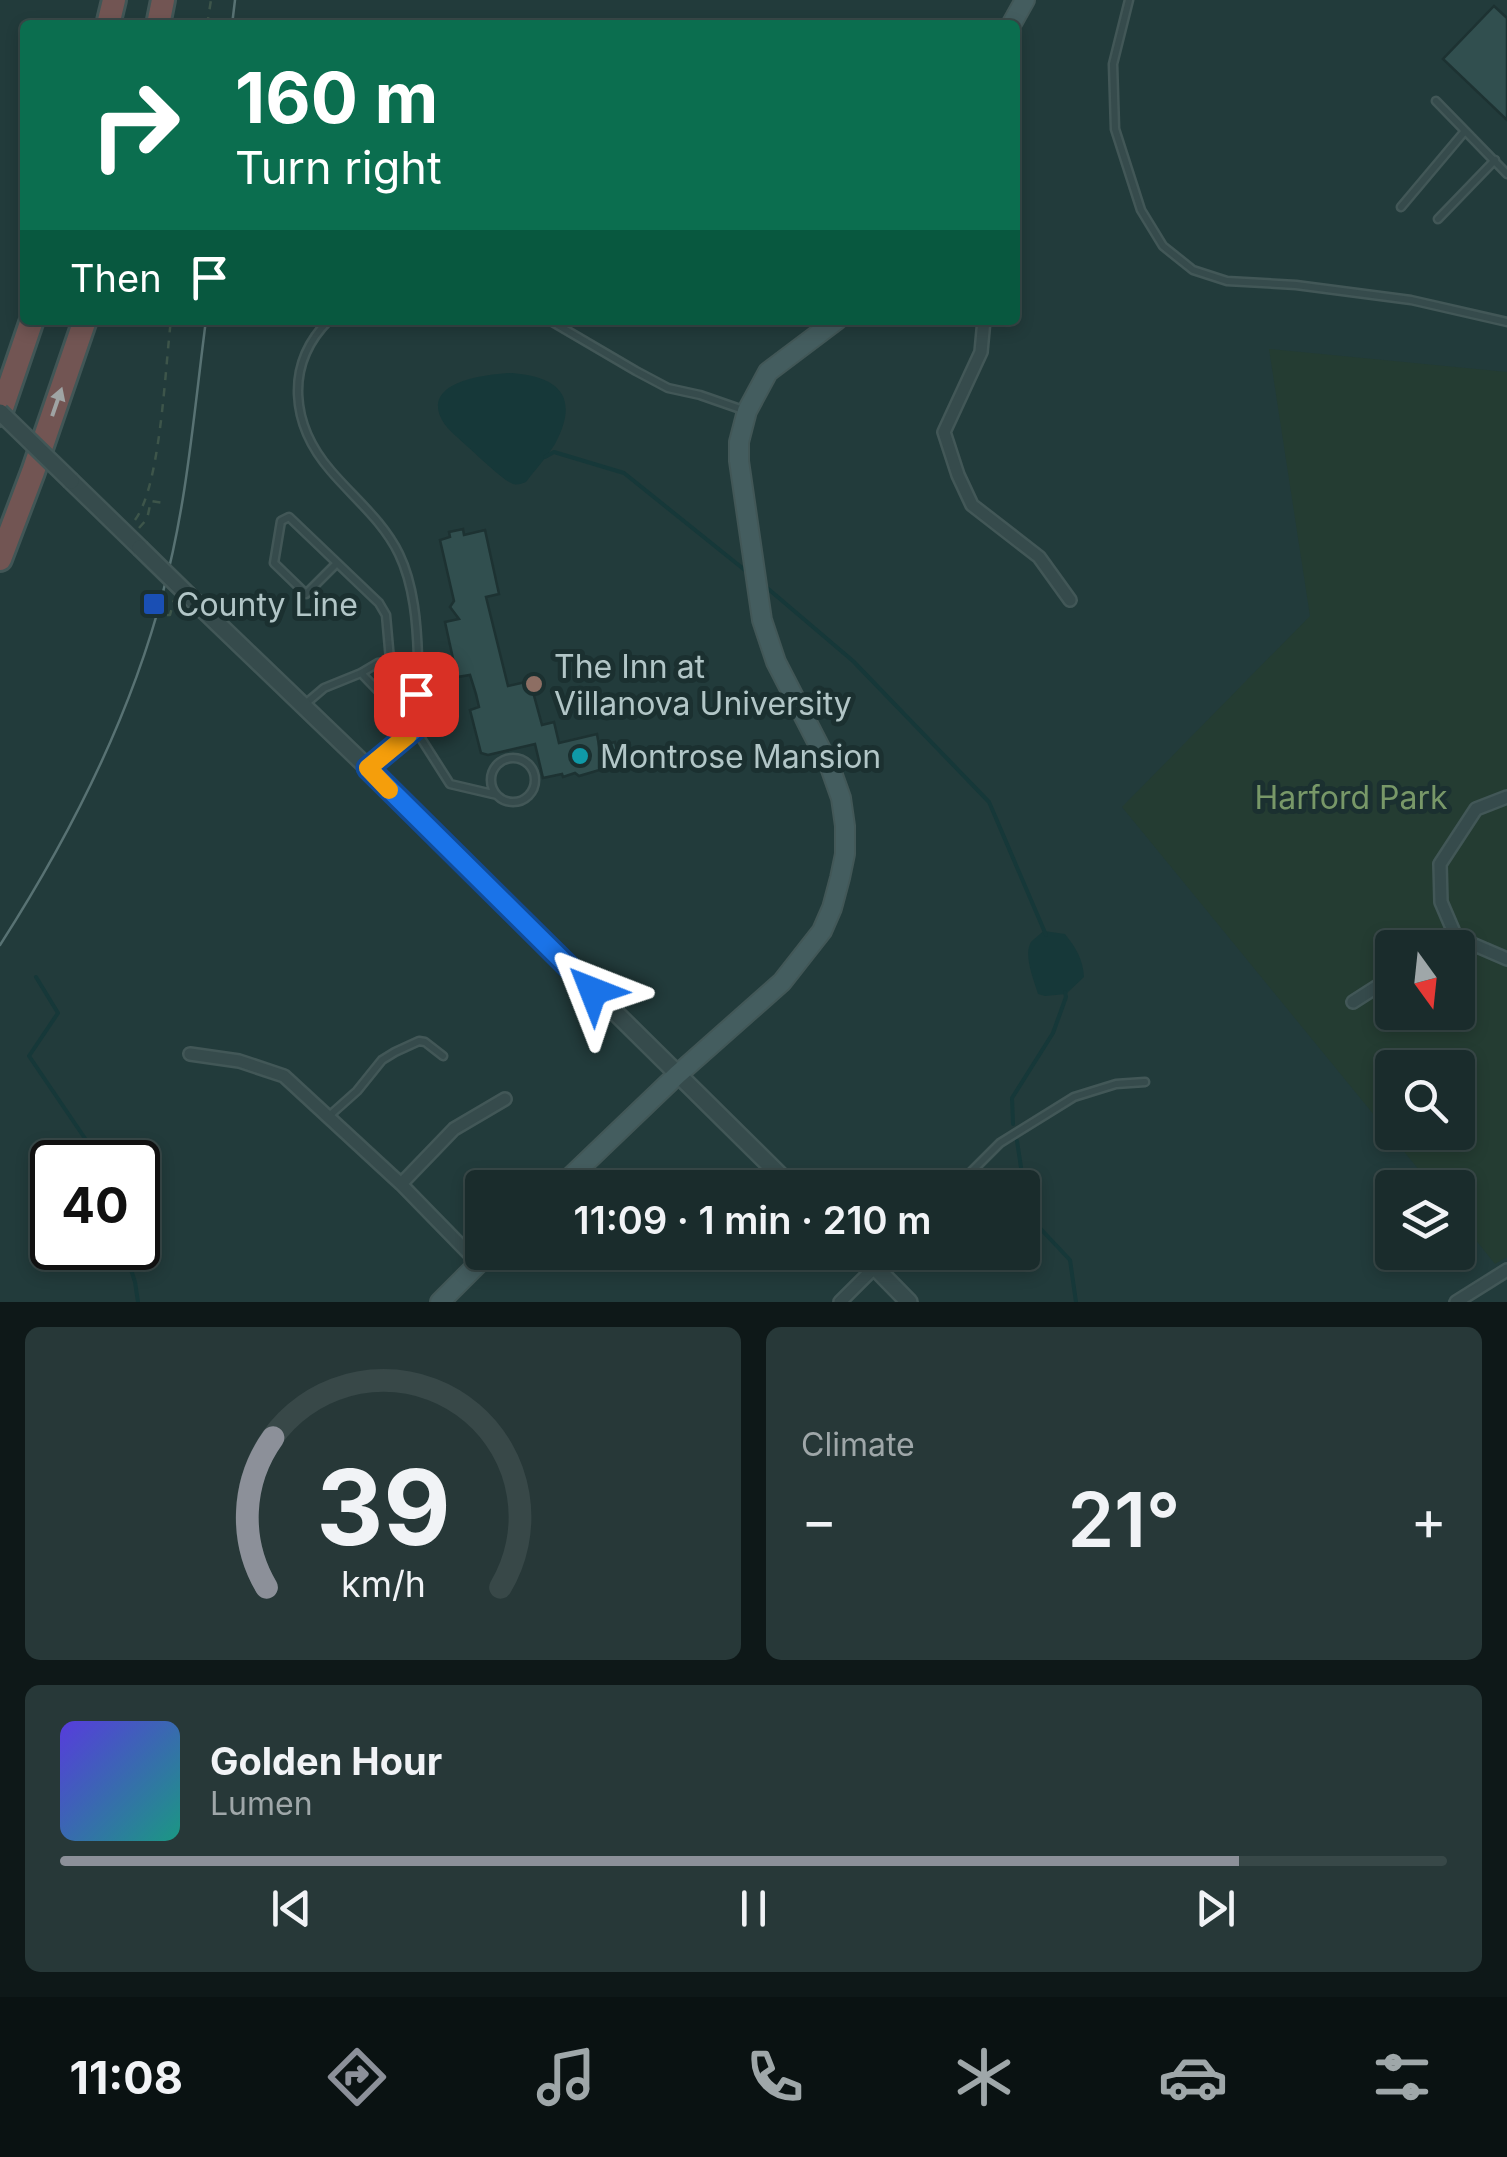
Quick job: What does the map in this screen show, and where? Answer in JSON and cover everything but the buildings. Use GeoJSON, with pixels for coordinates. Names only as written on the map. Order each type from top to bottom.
{"type":"FeatureCollection","features":[{"type":"Feature","properties":{"kind":"highway"},"geometry":{"type":"LineString","coordinates":[[0,412],[30,325]]}},
{"type":"Feature","properties":{"kind":"highway"},"geometry":{"type":"LineString","coordinates":[[0,559],[83,325]]}},
{"type":"Feature","properties":{"kind":"main road"},"geometry":{"type":"LineString","coordinates":[[578,1170],[782,982],[822,931],[832,908],[845,854],[841,798],[830,767],[776,662],[762,620],[738,442],[747,411],[768,372],[830,325]]}},
{"type":"Feature","properties":{"kind":"main road"},"geometry":{"type":"LineString","coordinates":[[440,1302],[473,1270]]}},
{"type":"Feature","properties":{"kind":"street"},"geometry":{"type":"LineString","coordinates":[[984,325],[981,352],[944,432],[972,505],[1038,558],[1070,600]]}},
{"type":"Feature","properties":{"kind":"street"},"geometry":{"type":"LineString","coordinates":[[0,412],[132,540],[182,595],[368,768],[775,1170]]}},
{"type":"Feature","properties":{"kind":"street"},"geometry":{"type":"LineString","coordinates":[[1453,930],[1441,902],[1440,864],[1476,810],[1507,797]]}},
{"type":"Feature","properties":{"kind":"street"},"geometry":{"type":"LineString","coordinates":[[1475,946],[1507,959]]}},
{"type":"Feature","properties":{"kind":"street"},"geometry":{"type":"LineString","coordinates":[[1354,1002],[1375,989]]}},
{"type":"Feature","properties":{"kind":"street"},"geometry":{"type":"LineString","coordinates":[[190,1054],[239,1061],[284,1076],[465,1240]]}},
{"type":"Feature","properties":{"kind":"street"},"geometry":{"type":"LineString","coordinates":[[401,1184],[454,1128],[504,1099]]}},
{"type":"Feature","properties":{"kind":"street"},"geometry":{"type":"LineString","coordinates":[[840,1302],[873,1270]]}},
{"type":"Feature","properties":{"kind":"street"},"geometry":{"type":"LineString","coordinates":[[877,1270],[909,1302]]}},
{"type":"Feature","properties":{"kind":"street"},"geometry":{"type":"LineString","coordinates":[[1456,1302],[1507,1270]]}},
{"type":"Feature","properties":{"kind":"lane"},"geometry":{"type":"LineString","coordinates":[[1128,0],[1113,64],[1115,130],[1141,210],[1163,246],[1193,270],[1227,281],[1296,285],[1410,300],[1507,322]]}},
{"type":"Feature","properties":{"kind":"lane"},"geometry":{"type":"LineString","coordinates":[[1436,101],[1507,174]]}},
{"type":"Feature","properties":{"kind":"lane"},"geometry":{"type":"LineString","coordinates":[[1400,208],[1466,132]]}},
{"type":"Feature","properties":{"kind":"lane"},"geometry":{"type":"LineString","coordinates":[[1438,219],[1495,160]]}},
{"type":"Feature","properties":{"kind":"lane"},"geometry":{"type":"LineString","coordinates":[[324,325],[299,369],[296,387],[301,414],[318,455],[374,516],[398,553],[417,626],[415,729],[368,768]]}},
{"type":"Feature","properties":{"kind":"lane"},"geometry":{"type":"LineString","coordinates":[[557,325],[668,388],[747,411]]}},
{"type":"Feature","properties":{"kind":"lane"},"geometry":{"type":"LineString","coordinates":[[337,563],[306,594],[274,563],[282,521],[289,517],[379,602],[386,614],[390,660]]}},
{"type":"Feature","properties":{"kind":"lane"},"geometry":{"type":"LineString","coordinates":[[303,706],[324,688],[378,662],[418,658]]}},
{"type":"Feature","properties":{"kind":"lane"},"geometry":{"type":"LineString","coordinates":[[361,673],[415,729],[450,784],[515,802],[528,796],[534,784],[533,771],[518,759],[498,764],[491,782],[496,795]]}},
{"type":"Feature","properties":{"kind":"lane"},"geometry":{"type":"LineString","coordinates":[[328,1116],[358,1092],[382,1060],[395,1052],[426,1042],[443,1056]]}},
{"type":"Feature","properties":{"kind":"lane"},"geometry":{"type":"LineString","coordinates":[[973,1170],[1000,1143],[1074,1097],[1116,1084],[1145,1082]]}},
{"type":"Feature","properties":{"kind":"path"},"geometry":{"type":"LineString","coordinates":[[132,540],[158,444],[170,325]]}},
{"type":"Feature","properties":{"kind":"path"},"geometry":{"type":"LineString","coordinates":[[132,540],[147,519],[151,501],[164,503]]}},
{"type":"Feature","properties":{"kind":"path"},"geometry":{"type":"LineString","coordinates":[[167,615],[182,595]]}},
{"type":"Feature","properties":{"kind":"green space","name":"Harford Park"},"geometry":{"type":"Polygon","coordinates":[[[1269,349],[1507,372],[1507,1257],[1495,1264],[1475,1239],[1475,1170],[1419,1170],[1403,1150],[1475,1150],[1475,1050],[1375,1050],[1375,1116],[1122,807],[1310,616],[1269,349]]]}},
{"type":"Feature","properties":{"kind":"water"},"geometry":{"type":"Polygon","coordinates":[[[512,373],[554,385],[565,403],[562,428],[555,444],[526,482],[517,485],[502,477],[451,431],[438,407],[441,396],[460,382],[512,373]]]}},
{"type":"Feature","properties":{"kind":"water"},"geometry":{"type":"Polygon","coordinates":[[[1044,931],[1065,934],[1080,959],[1084,977],[1066,994],[1038,994],[1028,954],[1031,942],[1044,931]]]}},
{"type":"Feature","properties":{"kind":"waterway"},"geometry":{"type":"LineString","coordinates":[[545,457],[554,452],[624,473],[746,571]]}},
{"type":"Feature","properties":{"kind":"waterway"},"geometry":{"type":"LineString","coordinates":[[766,587],[853,661],[989,802],[1046,935]]}},
{"type":"Feature","properties":{"kind":"waterway"},"geometry":{"type":"LineString","coordinates":[[36,977],[58,1013],[29,1056],[86,1140]]}},
{"type":"Feature","properties":{"kind":"waterway"},"geometry":{"type":"LineString","coordinates":[[1013,1124],[1012,1098],[1053,1033],[1065,992]]}},
{"type":"Feature","properties":{"kind":"waterway"},"geometry":{"type":"LineString","coordinates":[[1017,1141],[1026,1200],[1036,1224],[1070,1260],[1076,1302]]}},
{"type":"Feature","properties":{"kind":"waterway"},"geometry":{"type":"LineString","coordinates":[[131,1270],[138,1302]]}},
{"type":"Feature","properties":{"kind":"tram line"},"geometry":{"type":"LineString","coordinates":[[233,20],[235,0]]}},
{"type":"Feature","properties":{"kind":"tram line"},"geometry":{"type":"LineString","coordinates":[[0,945],[74,819],[115,731],[149,639],[178,525],[205,325]]}},
{"type":"Feature","properties":{"kind":"slow traffic"},"geometry":{"type":"LineString","coordinates":[[389,790],[368,768],[408,735]]}},
{"type":"Feature","properties":{"kind":"place","name":"County Line"},"geometry":{"type":"Point","coordinates":[154,604]}},
{"type":"Feature","properties":{"kind":"place","name":"The Inn at Villanova University"},"geometry":{"type":"Point","coordinates":[534,684]}},
{"type":"Feature","properties":{"kind":"place","name":"Montrose Mansion"},"geometry":{"type":"Point","coordinates":[580,756]}},
{"type":"Feature","properties":{"kind":"route"},"geometry":{"type":"LineString","coordinates":[[416,694],[415,729],[368,768],[593,991]]}}]}
